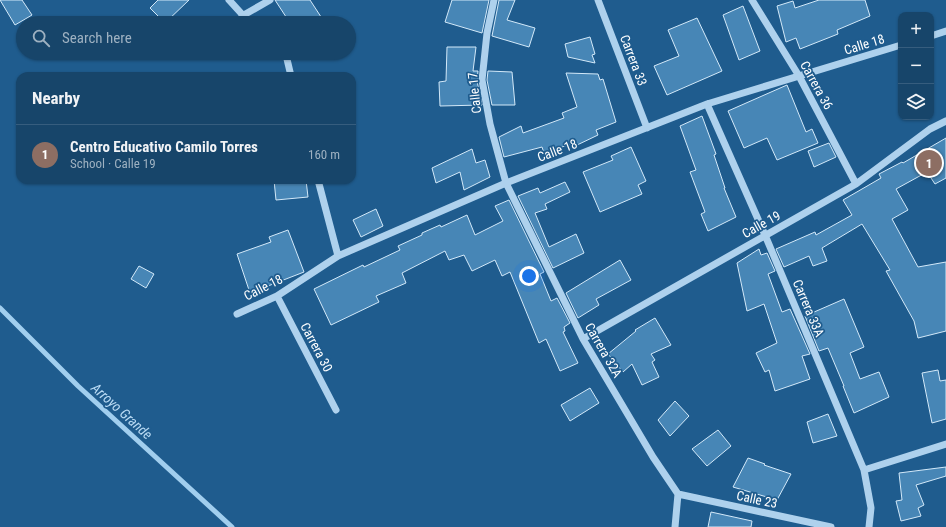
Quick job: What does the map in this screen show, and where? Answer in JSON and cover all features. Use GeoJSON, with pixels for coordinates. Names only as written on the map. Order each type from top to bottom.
{"type":"FeatureCollection","features":[{"type":"Feature","properties":{"kind":"street"},"geometry":{"type":"LineString","coordinates":[[229,0],[242,16],[270,0]]}},
{"type":"Feature","properties":{"kind":"street","name":"Calle 17"},"geometry":{"type":"LineString","coordinates":[[494,0],[487,33],[482,80],[490,124],[506,183]]}},
{"type":"Feature","properties":{"kind":"street","name":"Carrera 33"},"geometry":{"type":"LineString","coordinates":[[598,0],[647,128]]}},
{"type":"Feature","properties":{"kind":"street","name":"Carrera 36"},"geometry":{"type":"LineString","coordinates":[[752,0],[799,76],[856,184]]}},
{"type":"Feature","properties":{"kind":"street"},"geometry":{"type":"LineString","coordinates":[[934,35],[946,31]]}},
{"type":"Feature","properties":{"kind":"street","name":"Calle 18"},"geometry":{"type":"LineString","coordinates":[[237,314],[277,296],[338,256],[506,183],[707,104],[898,46]]}},
{"type":"Feature","properties":{"kind":"street"},"geometry":{"type":"LineString","coordinates":[[287,60],[290,72]]}},
{"type":"Feature","properties":{"kind":"street","name":"Carrera 33A"},"geometry":{"type":"LineString","coordinates":[[707,104],[765,235],[864,470],[871,508],[869,527]]}},
{"type":"Feature","properties":{"kind":"street","name":"Calle 19"},"geometry":{"type":"LineString","coordinates":[[583,339],[856,184],[930,129],[946,121]]}},
{"type":"Feature","properties":{"kind":"street","name":"Carrera 32A"},"geometry":{"type":"LineString","coordinates":[[506,183],[583,339],[653,457],[678,494]]}},
{"type":"Feature","properties":{"kind":"street"},"geometry":{"type":"LineString","coordinates":[[319,184],[338,256]]}},
{"type":"Feature","properties":{"kind":"street","name":"Carrera 30"},"geometry":{"type":"LineString","coordinates":[[277,296],[336,410]]}},
{"type":"Feature","properties":{"kind":"street"},"geometry":{"type":"LineString","coordinates":[[864,470],[946,444]]}},
{"type":"Feature","properties":{"kind":"street"},"geometry":{"type":"LineString","coordinates":[[675,527],[678,494]]}},
{"type":"Feature","properties":{"kind":"street","name":"Calle 23"},"geometry":{"type":"LineString","coordinates":[[678,494],[831,527]]}},
{"type":"Feature","properties":{"kind":"building"},"geometry":{"type":"Polygon","coordinates":[[[0,0],[22,0],[32,15],[16,16],[15,25],[0,0]]]}},
{"type":"Feature","properties":{"kind":"building"},"geometry":{"type":"Polygon","coordinates":[[[158,0],[189,0],[172,16],[158,16],[150,8],[158,0]]]}},
{"type":"Feature","properties":{"kind":"building"},"geometry":{"type":"Polygon","coordinates":[[[275,0],[310,0],[320,16],[285,16],[275,0]]]}},
{"type":"Feature","properties":{"kind":"building"},"geometry":{"type":"Polygon","coordinates":[[[452,0],[489,0],[482,33],[445,22],[452,0]]]}},
{"type":"Feature","properties":{"kind":"building"},"geometry":{"type":"Polygon","coordinates":[[[499,0],[515,0],[507,20],[535,28],[529,47],[492,36],[499,0]]]}},
{"type":"Feature","properties":{"kind":"building"},"geometry":{"type":"Polygon","coordinates":[[[819,0],[865,0],[870,16],[837,30],[838,34],[800,49],[796,38],[786,42],[777,6],[793,1],[795,8],[819,0]]]}},
{"type":"Feature","properties":{"kind":"building"},"geometry":{"type":"Polygon","coordinates":[[[743,6],[760,51],[739,60],[723,15],[743,6]]]}},
{"type":"Feature","properties":{"kind":"building"},"geometry":{"type":"Polygon","coordinates":[[[697,18],[722,71],[667,95],[654,66],[679,56],[668,30],[697,18]]]}},
{"type":"Feature","properties":{"kind":"building"},"geometry":{"type":"Polygon","coordinates":[[[590,37],[595,54],[592,55],[595,63],[568,57],[565,44],[590,37]]]}},
{"type":"Feature","properties":{"kind":"building"},"geometry":{"type":"Polygon","coordinates":[[[447,47],[476,47],[473,71],[478,71],[477,81],[482,105],[440,106],[439,82],[446,81],[447,47]]]}},
{"type":"Feature","properties":{"kind":"building"},"geometry":{"type":"Polygon","coordinates":[[[488,71],[512,72],[515,105],[492,105],[487,80],[488,71]]]}},
{"type":"Feature","properties":{"kind":"building"},"geometry":{"type":"Polygon","coordinates":[[[566,73],[598,74],[600,80],[603,79],[616,122],[596,130],[598,135],[575,146],[574,143],[544,153],[542,147],[504,157],[499,137],[521,126],[523,133],[564,118],[562,113],[577,107],[566,73]]]}},
{"type":"Feature","properties":{"kind":"building"},"geometry":{"type":"Polygon","coordinates":[[[787,85],[806,132],[812,129],[818,143],[777,160],[767,138],[744,148],[728,111],[787,85]]]}},
{"type":"Feature","properties":{"kind":"building"},"geometry":{"type":"Polygon","coordinates":[[[702,116],[716,154],[714,155],[724,188],[736,217],[708,231],[701,214],[705,212],[690,172],[696,170],[680,126],[702,116]]]}},
{"type":"Feature","properties":{"kind":"building"},"geometry":{"type":"Polygon","coordinates":[[[946,138],[946,178],[935,184],[927,172],[896,189],[908,210],[892,219],[918,267],[946,262],[946,331],[918,338],[914,321],[886,271],[890,270],[862,224],[822,248],[827,261],[813,266],[809,256],[784,267],[776,249],[815,232],[816,235],[852,215],[843,200],[881,178],[879,174],[902,162],[903,163],[946,138]]]}},
{"type":"Feature","properties":{"kind":"building"},"geometry":{"type":"Polygon","coordinates":[[[829,143],[836,157],[814,167],[808,151],[829,143]]]}},
{"type":"Feature","properties":{"kind":"building"},"geometry":{"type":"Polygon","coordinates":[[[631,147],[646,181],[638,185],[642,194],[600,212],[583,172],[613,160],[611,156],[631,147]]]}},
{"type":"Feature","properties":{"kind":"building"},"geometry":{"type":"Polygon","coordinates":[[[472,149],[476,163],[485,160],[490,177],[464,190],[460,172],[436,183],[432,168],[472,149]]]}},
{"type":"Feature","properties":{"kind":"building"},"geometry":{"type":"Polygon","coordinates":[[[565,182],[570,192],[545,204],[547,209],[535,213],[549,247],[576,234],[584,253],[553,268],[518,196],[538,188],[540,193],[565,182]]]}},
{"type":"Feature","properties":{"kind":"building"},"geometry":{"type":"Polygon","coordinates":[[[274,184],[306,184],[308,197],[276,200],[274,184]]]}},
{"type":"Feature","properties":{"kind":"building"},"geometry":{"type":"Polygon","coordinates":[[[509,200],[544,272],[540,274],[551,301],[557,298],[570,323],[564,327],[565,331],[563,332],[578,363],[560,371],[546,339],[539,343],[510,272],[502,276],[495,260],[472,271],[464,255],[449,260],[445,251],[402,273],[406,283],[376,296],[379,302],[331,325],[314,289],[363,265],[364,267],[400,250],[398,246],[422,235],[422,233],[440,225],[441,227],[467,215],[475,235],[503,221],[495,206],[509,200]]]}},
{"type":"Feature","properties":{"kind":"building"},"geometry":{"type":"Polygon","coordinates":[[[376,209],[383,226],[361,237],[353,220],[376,209]]]}},
{"type":"Feature","properties":{"kind":"building"},"geometry":{"type":"Polygon","coordinates":[[[288,230],[304,272],[250,293],[237,254],[271,242],[269,237],[288,230]]]}},
{"type":"Feature","properties":{"kind":"building"},"geometry":{"type":"Polygon","coordinates":[[[759,249],[761,255],[767,253],[775,271],[768,274],[782,312],[790,309],[810,354],[802,356],[810,379],[775,391],[769,370],[765,372],[756,353],[777,343],[764,304],[747,311],[737,263],[759,249]]]}},
{"type":"Feature","properties":{"kind":"building"},"geometry":{"type":"Polygon","coordinates":[[[620,260],[631,280],[596,299],[599,305],[578,318],[566,293],[620,260]]]}},
{"type":"Feature","properties":{"kind":"building"},"geometry":{"type":"Polygon","coordinates":[[[139,266],[154,274],[146,288],[131,279],[139,266]]]}},
{"type":"Feature","properties":{"kind":"building"},"geometry":{"type":"Polygon","coordinates":[[[844,299],[864,347],[850,353],[860,379],[879,372],[889,397],[854,413],[828,348],[819,351],[805,316],[844,299]]]}},
{"type":"Feature","properties":{"kind":"building"},"geometry":{"type":"Polygon","coordinates":[[[655,318],[671,345],[651,354],[655,360],[652,362],[659,377],[642,385],[632,364],[623,372],[608,354],[636,331],[635,330],[655,318]]]}},
{"type":"Feature","properties":{"kind":"building"},"geometry":{"type":"Polygon","coordinates":[[[938,370],[940,381],[946,380],[946,419],[932,423],[922,373],[938,370]]]}},
{"type":"Feature","properties":{"kind":"building"},"geometry":{"type":"Polygon","coordinates":[[[590,388],[599,403],[570,421],[561,405],[590,388]]]}},
{"type":"Feature","properties":{"kind":"building"},"geometry":{"type":"Polygon","coordinates":[[[675,401],[689,416],[670,436],[658,420],[675,401]]]}},
{"type":"Feature","properties":{"kind":"building"},"geometry":{"type":"Polygon","coordinates":[[[828,414],[837,436],[813,443],[807,422],[828,414]]]}},
{"type":"Feature","properties":{"kind":"building"},"geometry":{"type":"Polygon","coordinates":[[[718,430],[731,446],[707,466],[692,449],[718,430]]]}},
{"type":"Feature","properties":{"kind":"building"},"geometry":{"type":"Polygon","coordinates":[[[748,458],[791,474],[777,500],[733,487],[748,458]]]}},
{"type":"Feature","properties":{"kind":"building"},"geometry":{"type":"Polygon","coordinates":[[[946,467],[946,476],[916,485],[924,505],[918,508],[921,516],[901,521],[896,501],[902,500],[899,473],[946,467]]]}},
{"type":"Feature","properties":{"kind":"building"},"geometry":{"type":"Polygon","coordinates":[[[711,512],[752,521],[751,527],[708,527],[711,512]]]}},
{"type":"Feature","properties":{"kind":"waterway","name":"Arroyo Grande"},"geometry":{"type":"LineString","coordinates":[[0,308],[78,386],[232,527]]}},
{"type":"Feature","properties":{"kind":"place","name":"Centro Educativo Camilo Torres"},"geometry":{"type":"Point","coordinates":[929,163]}}]}
